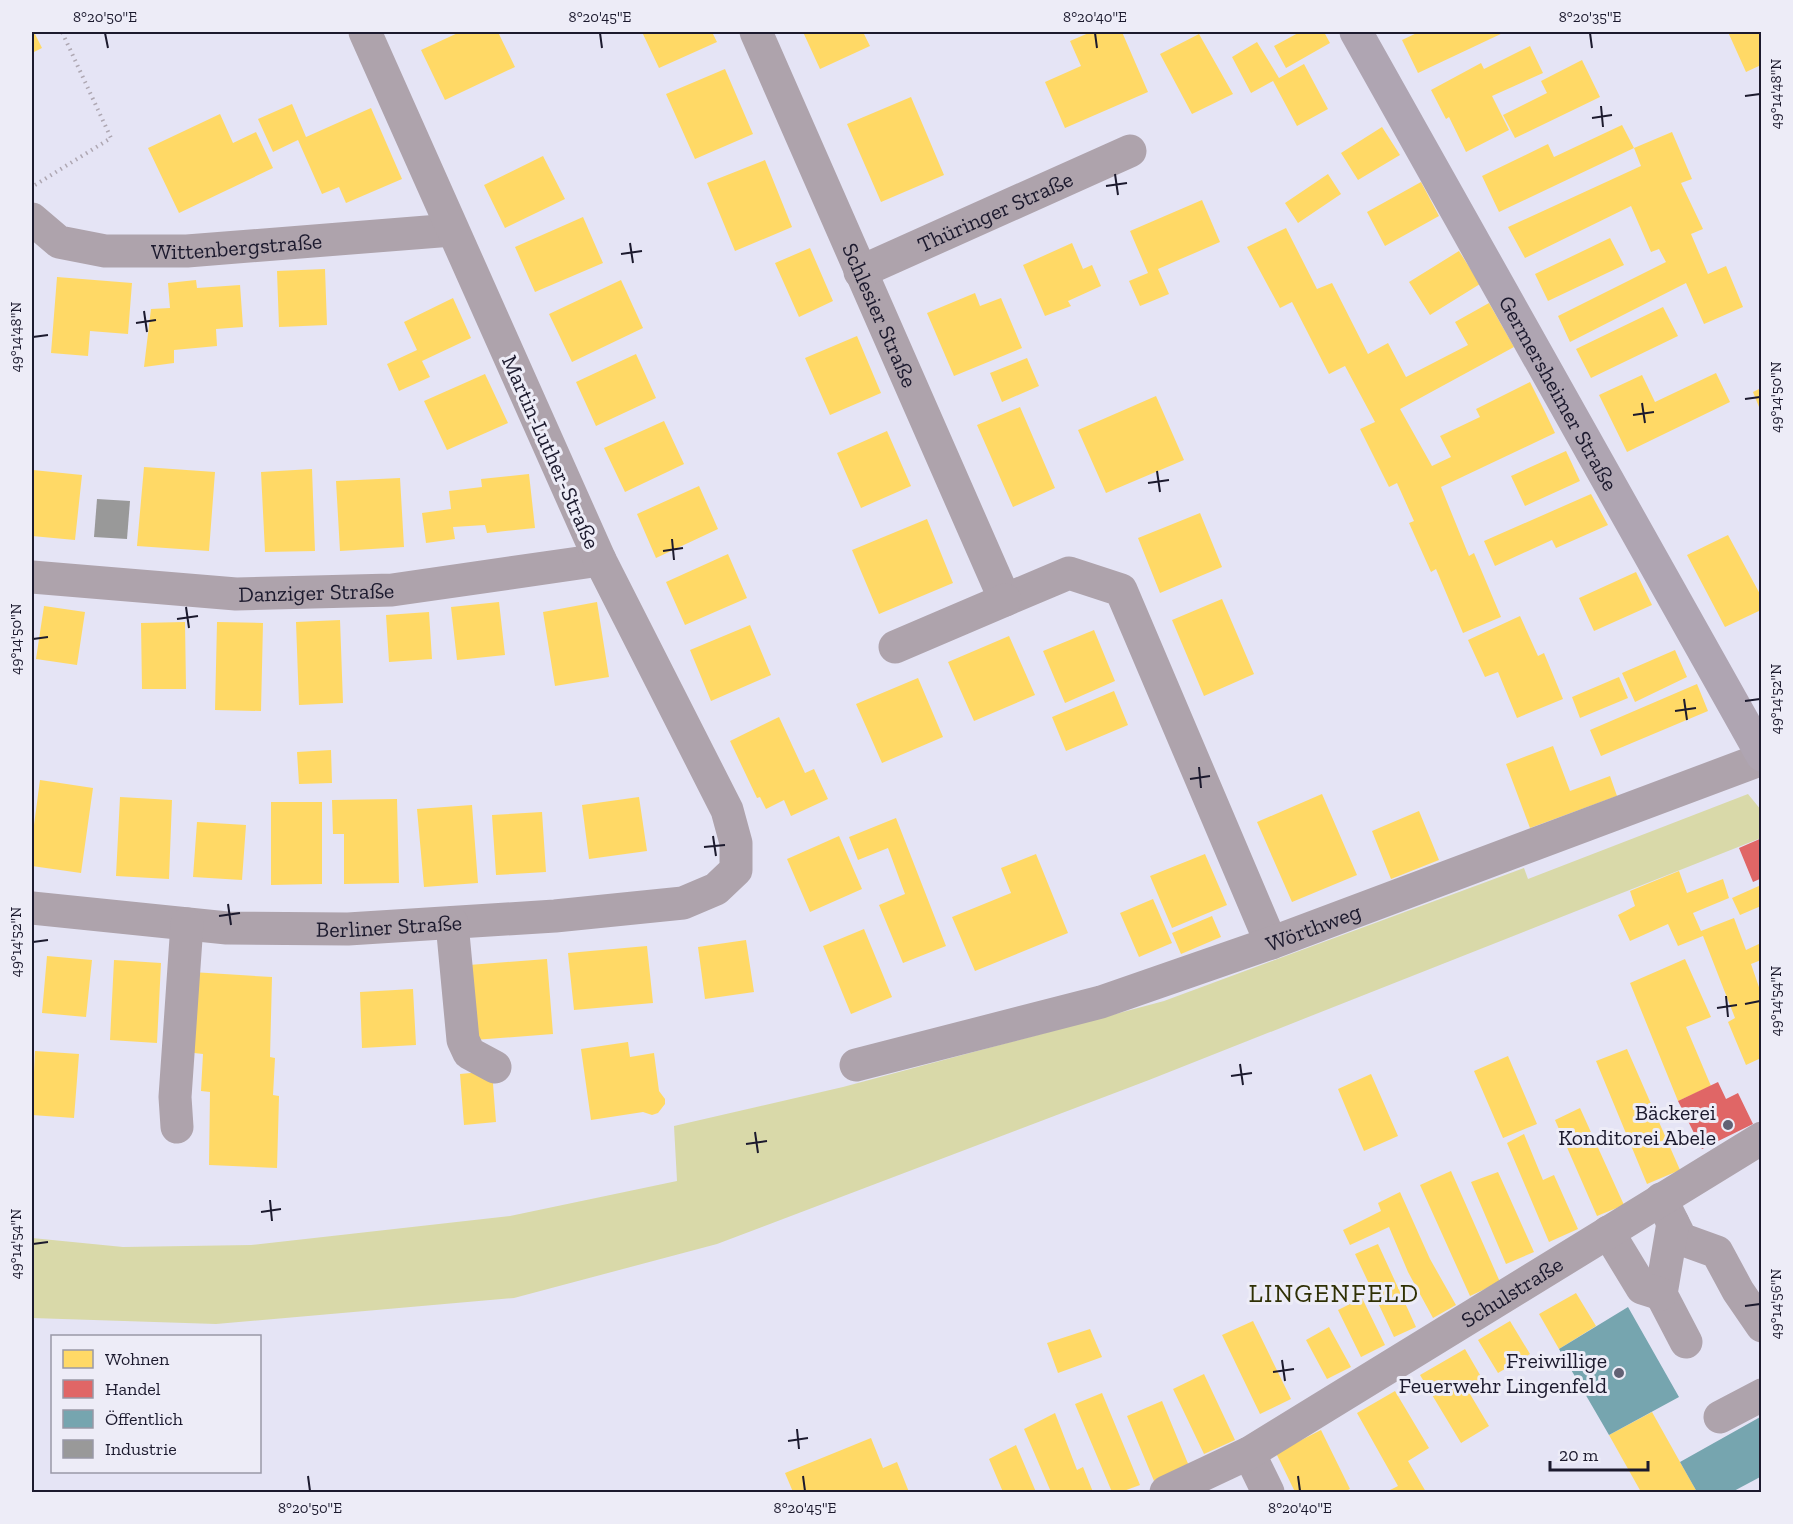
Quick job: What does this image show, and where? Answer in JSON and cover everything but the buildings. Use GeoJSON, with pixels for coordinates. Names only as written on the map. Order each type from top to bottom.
{"type":"FeatureCollection","features":[{"type":"Feature","properties":{"kind":"main road","name":"Germersheimer Straße"},"geometry":{"type":"LineString","coordinates":[[1356,32],[1761,757]]}},
{"type":"Feature","properties":{"kind":"street","name":"Martin-Luther-Straße"},"geometry":{"type":"LineString","coordinates":[[365,32],[600,560],[727,810],[736,843],[736,870]]}},
{"type":"Feature","properties":{"kind":"street","name":"Schlesier Straße"},"geometry":{"type":"LineString","coordinates":[[756,32],[1005,600]]}},
{"type":"Feature","properties":{"kind":"street","name":"Thüringer Straße"},"geometry":{"type":"LineString","coordinates":[[860,272],[1130,151]]}},
{"type":"Feature","properties":{"kind":"street","name":"Wittenbergstraße"},"geometry":{"type":"LineString","coordinates":[[32,219],[59,242],[105,251],[187,251],[452,230]]}},
{"type":"Feature","properties":{"kind":"street","name":"Danziger Straße"},"geometry":{"type":"LineString","coordinates":[[32,577],[236,594],[392,590],[600,560]]}},
{"type":"Feature","properties":{"kind":"street"},"geometry":{"type":"LineString","coordinates":[[895,646],[1070,573],[1121,590],[1271,943]]}},
{"type":"Feature","properties":{"kind":"street","name":"Wörthweg"},"geometry":{"type":"LineString","coordinates":[[856,1065],[1101,1002],[1271,943],[1761,757]]}},
{"type":"Feature","properties":{"kind":"street","name":"Berliner Straße"},"geometry":{"type":"LineString","coordinates":[[32,908],[227,928],[348,929],[555,916],[683,903],[716,889],[736,870]]}},
{"type":"Feature","properties":{"kind":"street"},"geometry":{"type":"LineString","coordinates":[[452,923],[463,1040],[469,1053],[495,1067]]}},
{"type":"Feature","properties":{"kind":"street"},"geometry":{"type":"LineString","coordinates":[[177,1127],[175,1097],[187,924]]}},
{"type":"Feature","properties":{"kind":"street","name":"Schulstraße"},"geometry":{"type":"LineString","coordinates":[[1166,1492],[1249,1452],[1608,1232],[1667,1211],[1761,1138]]}},
{"type":"Feature","properties":{"kind":"street"},"geometry":{"type":"LineString","coordinates":[[1667,1211],[1661,1294],[1686,1342]]}},
{"type":"Feature","properties":{"kind":"street"},"geometry":{"type":"LineString","coordinates":[[1667,1211],[1681,1239],[1717,1252],[1738,1291],[1761,1326]]}},
{"type":"Feature","properties":{"kind":"street"},"geometry":{"type":"LineString","coordinates":[[1608,1232],[1642,1288],[1661,1294]]}},
{"type":"Feature","properties":{"kind":"street"},"geometry":{"type":"LineString","coordinates":[[1720,1417],[1761,1395]]}},
{"type":"Feature","properties":{"kind":"street"},"geometry":{"type":"LineString","coordinates":[[1249,1452],[1268,1492]]}},
{"type":"Feature","properties":{"kind":"path"},"geometry":{"type":"LineString","coordinates":[[32,188],[111,138],[62,32]]}},
{"type":"Feature","properties":{"kind":"green space"},"geometry":{"type":"Polygon","coordinates":[[[1748,794],[1761,810],[1761,838],[1149,1080],[717,1244],[514,1298],[216,1324],[32,1318],[32,1238],[123,1247],[251,1245],[510,1216],[677,1181],[674,1126],[843,1087],[1164,1001],[1524,868],[1528,879],[1748,794]]]}},
{"type":"Feature","properties":{"kind":"place","name":"Bäckerei Konditorei Abele"},"geometry":{"type":"Point","coordinates":[1728,1125]}},
{"type":"Feature","properties":{"kind":"place","name":"Freiwillige Feuerwehr Lingenfeld"},"geometry":{"type":"Point","coordinates":[1619,1373]}},
{"type":"Feature","properties":{"kind":"district","name":"LINGENFELD"},"geometry":{"type":"Point","coordinates":[1334,1293]}}]}
